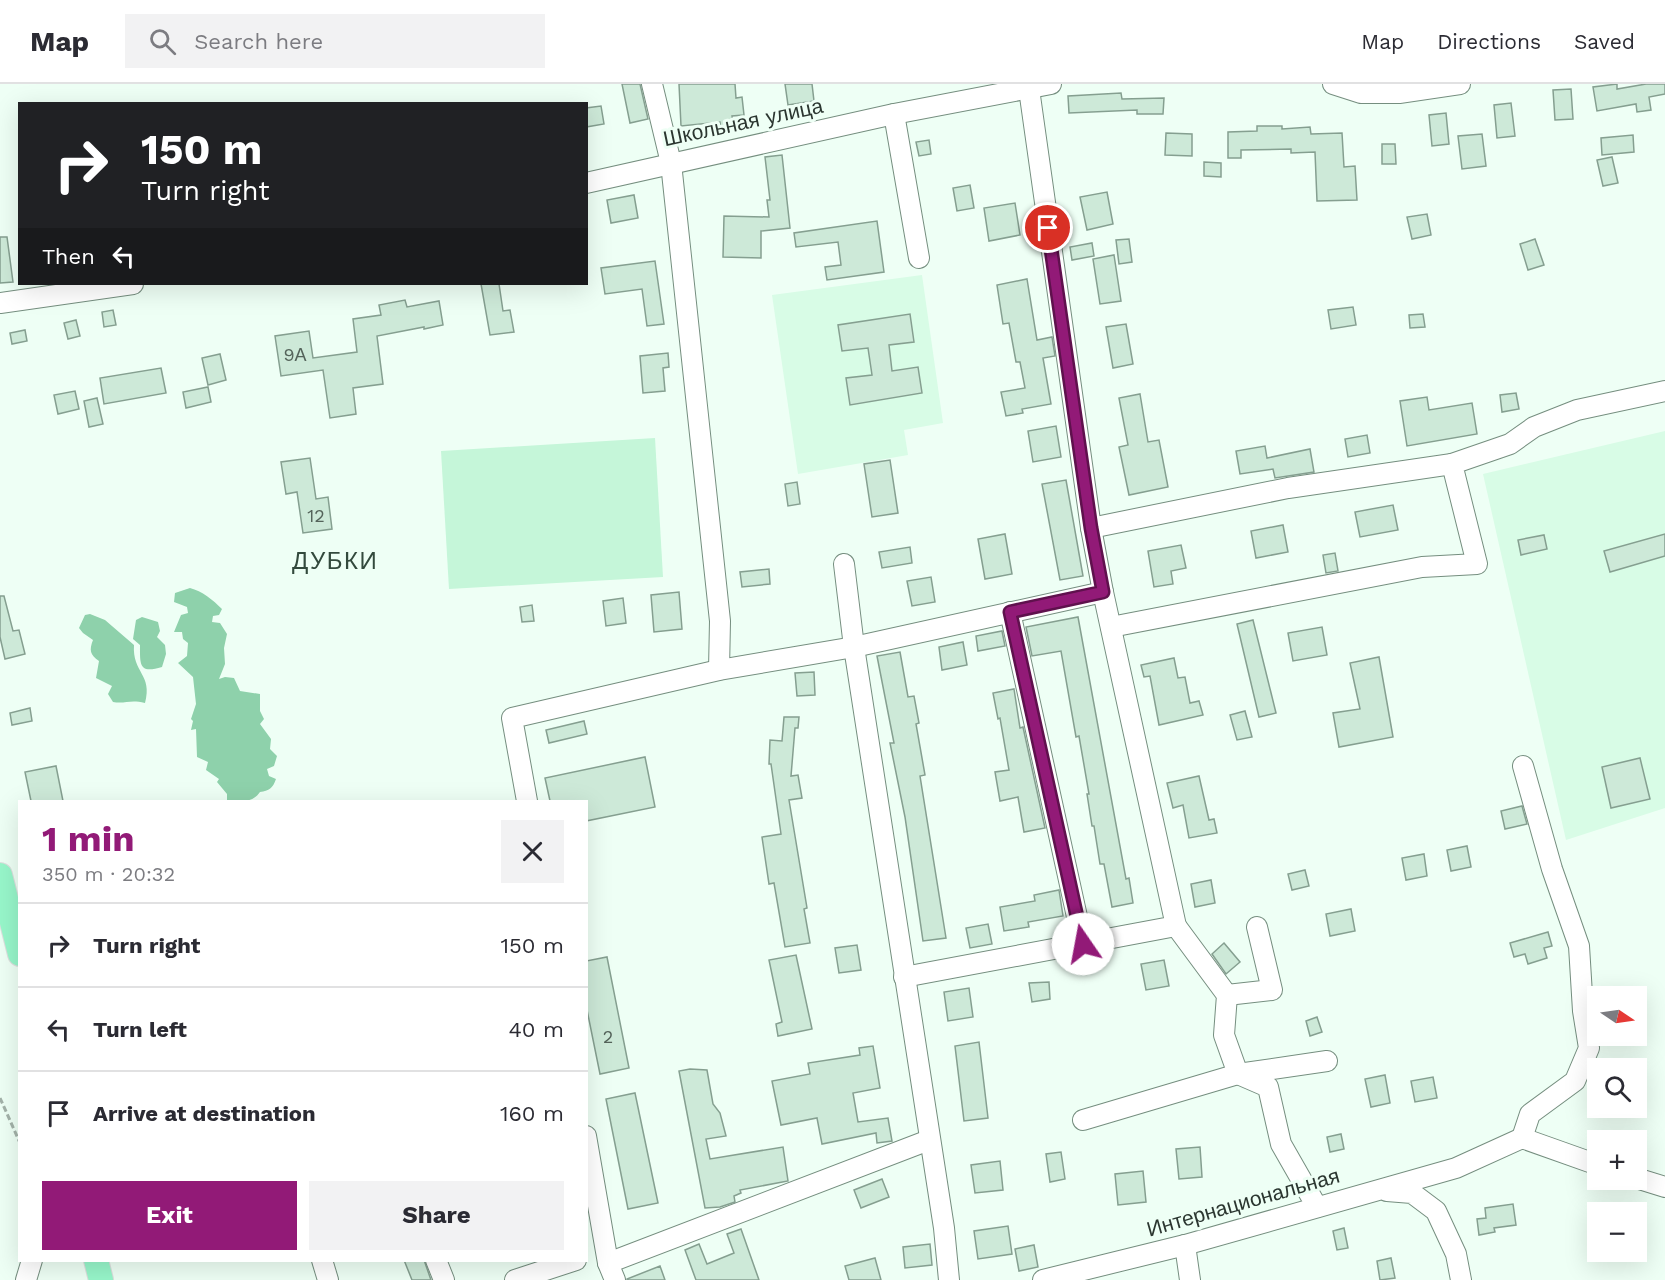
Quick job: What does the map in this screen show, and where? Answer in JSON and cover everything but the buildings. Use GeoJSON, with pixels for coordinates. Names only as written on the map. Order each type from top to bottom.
{"type":"FeatureCollection","features":[{"type":"Feature","properties":{"kind":"main road"},"geometry":{"type":"LineString","coordinates":[[0,875],[18,946]]}},
{"type":"Feature","properties":{"kind":"main road"},"geometry":{"type":"LineString","coordinates":[[96,1262],[101,1280]]}},
{"type":"Feature","properties":{"kind":"street"},"geometry":{"type":"LineString","coordinates":[[652,84],[671,163],[720,621],[719,670]]}},
{"type":"Feature","properties":{"kind":"street","name":"Школьная улица"},"geometry":{"type":"LineString","coordinates":[[588,183],[894,114],[1051,84]]}},
{"type":"Feature","properties":{"kind":"street"},"geometry":{"type":"LineString","coordinates":[[1333,84],[1361,93],[1460,84]]}},
{"type":"Feature","properties":{"kind":"street"},"geometry":{"type":"LineString","coordinates":[[1029,89],[1091,528],[1176,926],[1227,996],[1224,1035],[1238,1074],[1268,1087],[1281,1144],[1317,1207]]}},
{"type":"Feature","properties":{"kind":"street"},"geometry":{"type":"LineString","coordinates":[[894,114],[919,258]]}},
{"type":"Feature","properties":{"kind":"street"},"geometry":{"type":"LineString","coordinates":[[0,303],[126,285]]}},
{"type":"Feature","properties":{"kind":"street"},"geometry":{"type":"LineString","coordinates":[[1091,528],[1288,488],[1452,464],[1510,444],[1534,427],[1577,410],[1665,391]]}},
{"type":"Feature","properties":{"kind":"street"},"geometry":{"type":"LineString","coordinates":[[1111,627],[1422,567],[1477,564],[1452,464]]}},
{"type":"Feature","properties":{"kind":"street"},"geometry":{"type":"LineString","coordinates":[[844,564],[854,647],[944,1228],[949,1280]]}},
{"type":"Feature","properties":{"kind":"street"},"geometry":{"type":"LineString","coordinates":[[527,800],[512,718],[719,670],[854,647],[1103,592]]}},
{"type":"Feature","properties":{"kind":"street"},"geometry":{"type":"LineString","coordinates":[[1010,612],[1083,944]]}},
{"type":"Feature","properties":{"kind":"street"},"geometry":{"type":"LineString","coordinates":[[1523,766],[1552,869],[1578,946],[1583,1011],[1589,1048],[1575,1081],[1530,1114],[1522,1138],[1587,1161]]}},
{"type":"Feature","properties":{"kind":"street"},"geometry":{"type":"LineString","coordinates":[[904,977],[1176,926]]}},
{"type":"Feature","properties":{"kind":"street"},"geometry":{"type":"LineString","coordinates":[[1227,996],[1272,990],[1257,927]]}},
{"type":"Feature","properties":{"kind":"street"},"geometry":{"type":"LineString","coordinates":[[1083,1120],[1238,1074],[1327,1061]]}},
{"type":"Feature","properties":{"kind":"street","name":"Интернациональная"},"geometry":{"type":"LineString","coordinates":[[1043,1280],[1185,1245],[1456,1168],[1522,1138]]}},
{"type":"Feature","properties":{"kind":"street"},"geometry":{"type":"LineString","coordinates":[[588,1258],[610,1264],[929,1140]]}},
{"type":"Feature","properties":{"kind":"street"},"geometry":{"type":"LineString","coordinates":[[588,1147],[610,1264]]}},
{"type":"Feature","properties":{"kind":"street"},"geometry":{"type":"LineString","coordinates":[[1647,1182],[1665,1188]]}},
{"type":"Feature","properties":{"kind":"street"},"geometry":{"type":"LineString","coordinates":[[1378,1190],[1412,1193],[1436,1211],[1456,1254],[1461,1280]]}},
{"type":"Feature","properties":{"kind":"street"},"geometry":{"type":"LineString","coordinates":[[1185,1245],[1190,1280]]}},
{"type":"Feature","properties":{"kind":"street"},"geometry":{"type":"LineString","coordinates":[[26,1280],[31,1262]]}},
{"type":"Feature","properties":{"kind":"street"},"geometry":{"type":"LineString","coordinates":[[323,1262],[328,1280]]}},
{"type":"Feature","properties":{"kind":"street"},"geometry":{"type":"LineString","coordinates":[[437,1262],[444,1280]]}},
{"type":"Feature","properties":{"kind":"street"},"geometry":{"type":"LineString","coordinates":[[515,1280],[570,1262]]}},
{"type":"Feature","properties":{"kind":"path"},"geometry":{"type":"LineString","coordinates":[[0,1098],[18,1138]]}},
{"type":"Feature","properties":{"kind":"shaded area"},"geometry":{"type":"Polygon","coordinates":[[[922,275],[943,423],[904,430],[908,455],[798,474],[772,295],[922,275]]]}},
{"type":"Feature","properties":{"kind":"shaded area"},"geometry":{"type":"Polygon","coordinates":[[[1665,431],[1665,808],[1566,840],[1483,474],[1665,431]]]}},
{"type":"Feature","properties":{"kind":"shaded area"},"geometry":{"type":"Polygon","coordinates":[[[655,438],[663,577],[449,589],[441,451],[655,438]]]}},
{"type":"Feature","properties":{"kind":"green space"},"geometry":{"type":"Polygon","coordinates":[[[190,588],[199,591],[222,609],[219,615],[213,616],[212,622],[220,623],[227,634],[224,648],[225,664],[219,679],[234,678],[240,691],[260,694],[260,711],[264,719],[260,724],[271,739],[270,749],[277,756],[274,766],[267,769],[269,776],[276,779],[274,785],[249,800],[227,800],[227,794],[217,782],[219,779],[206,770],[208,762],[197,757],[196,729],[191,730],[193,721],[191,719],[196,704],[193,677],[178,663],[187,656],[188,643],[183,639],[182,632],[174,632],[181,615],[188,613],[187,607],[174,602],[175,593],[190,588]]]}},
{"type":"Feature","properties":{"kind":"green space"},"geometry":{"type":"Polygon","coordinates":[[[90,614],[105,620],[134,645],[136,662],[145,679],[147,693],[145,703],[113,702],[108,694],[112,686],[96,678],[99,661],[91,652],[93,640],[79,628],[85,615],[90,614]]]}},
{"type":"Feature","properties":{"kind":"green space"},"geometry":{"type":"Polygon","coordinates":[[[142,617],[158,622],[160,631],[157,637],[165,645],[166,654],[162,667],[149,669],[142,666],[140,645],[133,639],[136,620],[142,617]]]}},
{"type":"Feature","properties":{"kind":"district","name":"ДУБКИ"},"geometry":{"type":"Point","coordinates":[335,561]}},
{"type":"Feature","properties":{"kind":"route"},"geometry":{"type":"LineString","coordinates":[[1048,228],[1091,528],[1103,592],[1010,612],[1083,944]]}}]}
